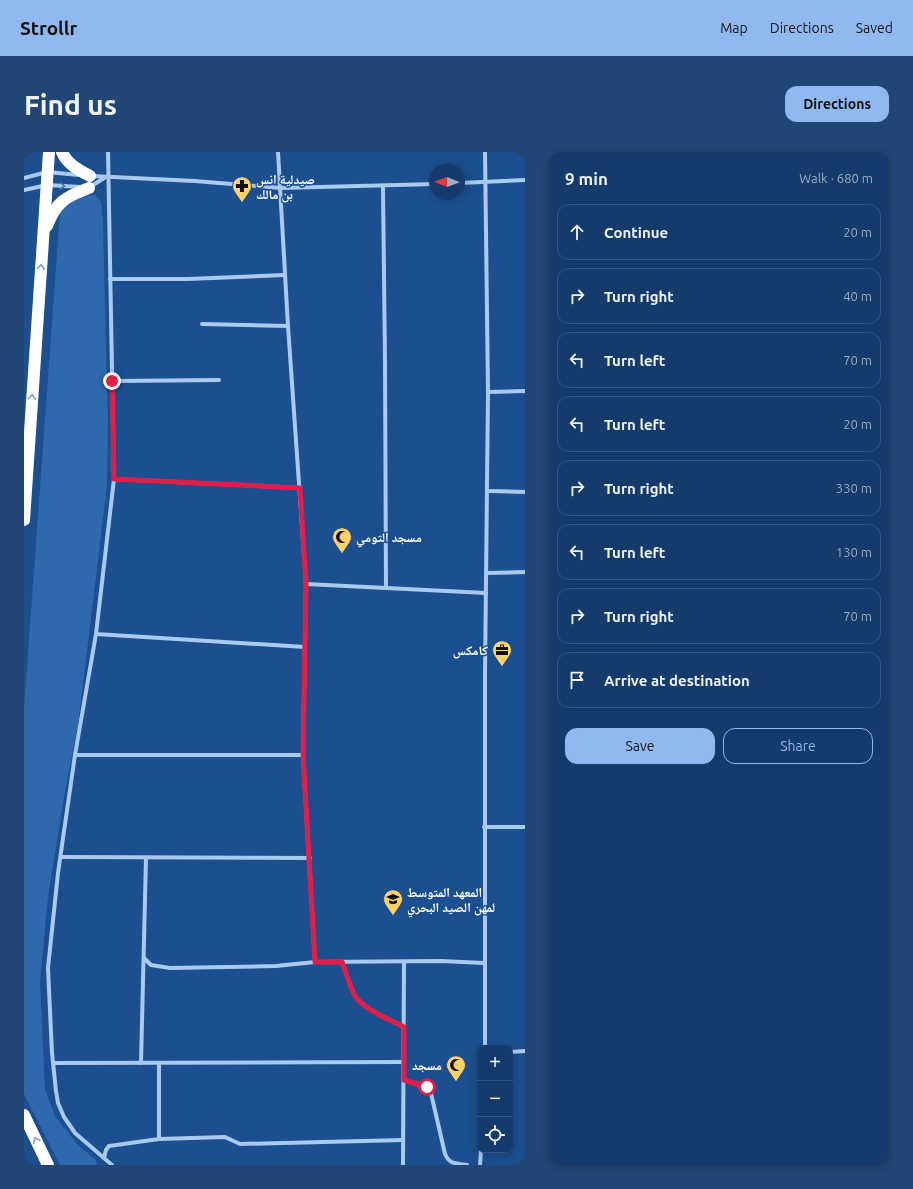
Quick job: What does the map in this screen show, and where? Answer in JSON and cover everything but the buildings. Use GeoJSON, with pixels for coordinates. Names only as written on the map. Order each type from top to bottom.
{"type":"FeatureCollection","features":[{"type":"Feature","properties":{"kind":"highway"},"geometry":{"type":"LineString","coordinates":[[24,520],[49,152]]}},
{"type":"Feature","properties":{"kind":"highway"},"geometry":{"type":"LineString","coordinates":[[62,152],[64,157],[71,164],[90,176]]}},
{"type":"Feature","properties":{"kind":"highway"},"geometry":{"type":"LineString","coordinates":[[44,236],[52,212],[61,202],[72,194],[89,188]]}},
{"type":"Feature","properties":{"kind":"highway"},"geometry":{"type":"LineString","coordinates":[[24,1115],[48,1165]]}},
{"type":"Feature","properties":{"kind":"street"},"geometry":{"type":"LineString","coordinates":[[108,152],[106,178],[110,279],[114,479],[96,634],[75,755],[58,873],[48,968],[56,1091],[64,1117],[76,1133],[112,1165]]}},
{"type":"Feature","properties":{"kind":"street"},"geometry":{"type":"LineString","coordinates":[[278,152],[288,326],[306,584],[303,755],[315,962]]}},
{"type":"Feature","properties":{"kind":"street"},"geometry":{"type":"LineString","coordinates":[[484,1045],[484,827],[488,392],[485,152]]}},
{"type":"Feature","properties":{"kind":"street"},"geometry":{"type":"LineString","coordinates":[[24,178],[48,172],[106,178],[195,181],[281,188],[429,184]]}},
{"type":"Feature","properties":{"kind":"street"},"geometry":{"type":"LineString","coordinates":[[24,190],[47,185],[89,188],[106,178]]}},
{"type":"Feature","properties":{"kind":"street"},"geometry":{"type":"LineString","coordinates":[[465,184],[525,180]]}},
{"type":"Feature","properties":{"kind":"street"},"geometry":{"type":"LineString","coordinates":[[383,186],[386,371],[386,587]]}},
{"type":"Feature","properties":{"kind":"street"},"geometry":{"type":"LineString","coordinates":[[110,279],[188,279],[285,275]]}},
{"type":"Feature","properties":{"kind":"street"},"geometry":{"type":"LineString","coordinates":[[202,324],[288,326]]}},
{"type":"Feature","properties":{"kind":"street"},"geometry":{"type":"LineString","coordinates":[[112,381],[219,380]]}},
{"type":"Feature","properties":{"kind":"street"},"geometry":{"type":"LineString","coordinates":[[488,392],[525,391]]}},
{"type":"Feature","properties":{"kind":"street"},"geometry":{"type":"LineString","coordinates":[[114,479],[300,488]]}},
{"type":"Feature","properties":{"kind":"street"},"geometry":{"type":"LineString","coordinates":[[487,491],[525,492]]}},
{"type":"Feature","properties":{"kind":"street"},"geometry":{"type":"LineString","coordinates":[[486,573],[525,572]]}},
{"type":"Feature","properties":{"kind":"street"},"geometry":{"type":"LineString","coordinates":[[306,584],[386,587],[486,594]]}},
{"type":"Feature","properties":{"kind":"street"},"geometry":{"type":"LineString","coordinates":[[96,634],[305,647]]}},
{"type":"Feature","properties":{"kind":"street"},"geometry":{"type":"LineString","coordinates":[[75,755],[303,755]]}},
{"type":"Feature","properties":{"kind":"street"},"geometry":{"type":"LineString","coordinates":[[484,827],[525,827]]}},
{"type":"Feature","properties":{"kind":"street"},"geometry":{"type":"LineString","coordinates":[[61,857],[310,858]]}},
{"type":"Feature","properties":{"kind":"street"},"geometry":{"type":"LineString","coordinates":[[141,1063],[146,858]]}},
{"type":"Feature","properties":{"kind":"street"},"geometry":{"type":"LineString","coordinates":[[144,958],[151,966],[170,968],[276,966],[315,962],[441,961],[484,964]]}},
{"type":"Feature","properties":{"kind":"street"},"geometry":{"type":"LineString","coordinates":[[342,962],[354,994],[359,1001],[366,1007],[404,1027]]}},
{"type":"Feature","properties":{"kind":"street"},"geometry":{"type":"LineString","coordinates":[[403,1165],[404,962]]}},
{"type":"Feature","properties":{"kind":"street"},"geometry":{"type":"LineString","coordinates":[[513,1052],[525,1051]]}},
{"type":"Feature","properties":{"kind":"street"},"geometry":{"type":"LineString","coordinates":[[53,1063],[404,1062]]}},
{"type":"Feature","properties":{"kind":"street"},"geometry":{"type":"LineString","coordinates":[[159,1063],[159,1139]]}},
{"type":"Feature","properties":{"kind":"street"},"geometry":{"type":"LineString","coordinates":[[404,1080],[424,1086],[430,1090],[448,1161],[467,1165]]}},
{"type":"Feature","properties":{"kind":"street"},"geometry":{"type":"LineString","coordinates":[[104,1158],[106,1150],[109,1146],[159,1139],[225,1136],[240,1144],[404,1140]]}},
{"type":"Feature","properties":{"kind":"street"},"geometry":{"type":"LineString","coordinates":[[480,1165],[481,1153]]}},
{"type":"Feature","properties":{"kind":"shaded area"},"geometry":{"type":"Polygon","coordinates":[[[95,195],[101,202],[103,222],[108,426],[107,486],[78,725],[64,797],[48,897],[40,983],[45,1089],[55,1116],[77,1144],[96,1160],[97,1165],[60,1165],[24,1094],[24,709],[60,212],[76,200],[95,195]]]}},
{"type":"Feature","properties":{"kind":"place","name":"صيدلية انس بن مالك"},"geometry":{"type":"Point","coordinates":[242,203]}},
{"type":"Feature","properties":{"kind":"place","name":"مسجد التومي"},"geometry":{"type":"Point","coordinates":[342,554]}},
{"type":"Feature","properties":{"kind":"place","name":"كامكس"},"geometry":{"type":"Point","coordinates":[502,667]}},
{"type":"Feature","properties":{"kind":"place","name":"المعهد المتوسط لمهن الصيد البحري"},"geometry":{"type":"Point","coordinates":[393,916]}},
{"type":"Feature","properties":{"kind":"place","name":"مسجد"},"geometry":{"type":"Point","coordinates":[456,1082]}},
{"type":"Feature","properties":{"kind":"route"},"geometry":{"type":"LineString","coordinates":[[112,381],[114,479],[300,488],[306,584],[303,755],[315,962],[342,962],[354,994],[359,1001],[366,1007],[404,1027],[404,1080],[427,1087]]}}]}
